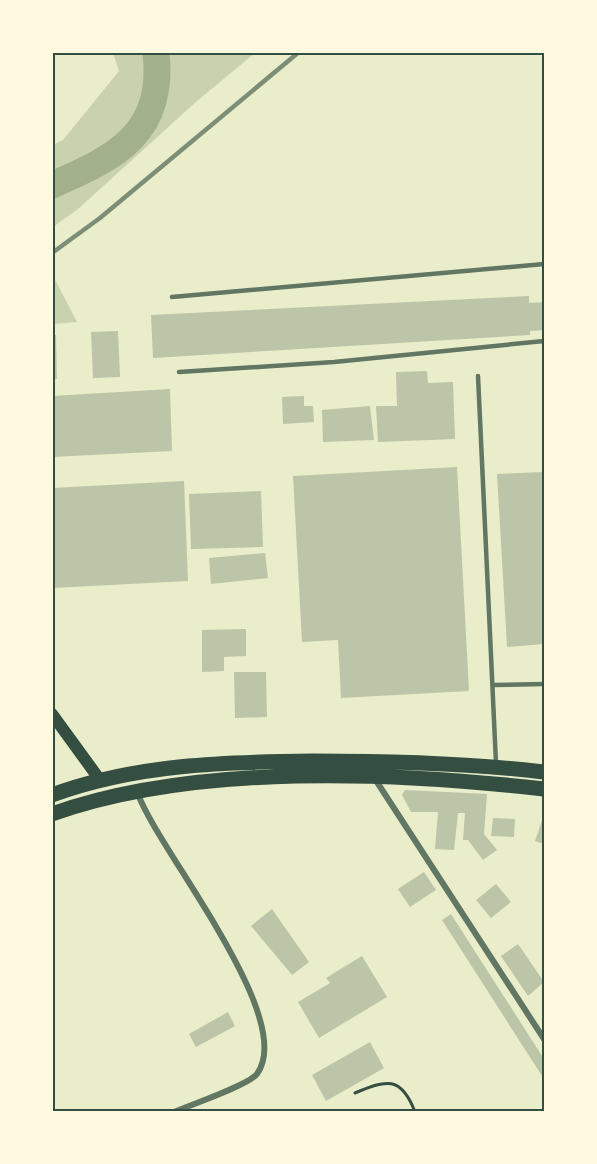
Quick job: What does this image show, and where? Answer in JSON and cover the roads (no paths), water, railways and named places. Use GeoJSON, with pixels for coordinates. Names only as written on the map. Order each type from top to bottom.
{"type":"FeatureCollection","features":[{"type":"Feature","properties":{"kind":"highway"},"geometry":{"type":"LineString","coordinates":[[52,795],[100,780],[156,770],[250,763],[345,761],[496,767],[544,772]]}},
{"type":"Feature","properties":{"kind":"highway"},"geometry":{"type":"LineString","coordinates":[[52,814],[107,796],[136,790],[231,780],[374,778],[496,783],[544,789]]}},
{"type":"Feature","properties":{"kind":"main road"},"geometry":{"type":"LineString","coordinates":[[52,714],[100,780]]}},
{"type":"Feature","properties":{"kind":"street"},"geometry":{"type":"LineString","coordinates":[[374,778],[544,1039]]}},
{"type":"Feature","properties":{"kind":"street"},"geometry":{"type":"LineString","coordinates":[[136,790],[141,803],[236,961],[255,1006],[262,1034],[262,1065],[252,1079],[174,1112]]}},
{"type":"Feature","properties":{"kind":"lane"},"geometry":{"type":"LineString","coordinates":[[172,297],[544,264]]}},
{"type":"Feature","properties":{"kind":"lane"},"geometry":{"type":"LineString","coordinates":[[179,372],[334,362],[544,342]]}},
{"type":"Feature","properties":{"kind":"lane"},"geometry":{"type":"LineString","coordinates":[[478,376],[496,767]]}},
{"type":"Feature","properties":{"kind":"lane"},"geometry":{"type":"LineString","coordinates":[[493,685],[544,684]]}},
{"type":"Feature","properties":{"kind":"waterway"},"geometry":{"type":"LineString","coordinates":[[52,185],[97,164],[132,138],[144,122],[153,103],[157,80],[156,52]]}},
{"type":"Feature","properties":{"kind":"railway"},"geometry":{"type":"LineString","coordinates":[[52,253],[100,218],[299,52]]}}]}
